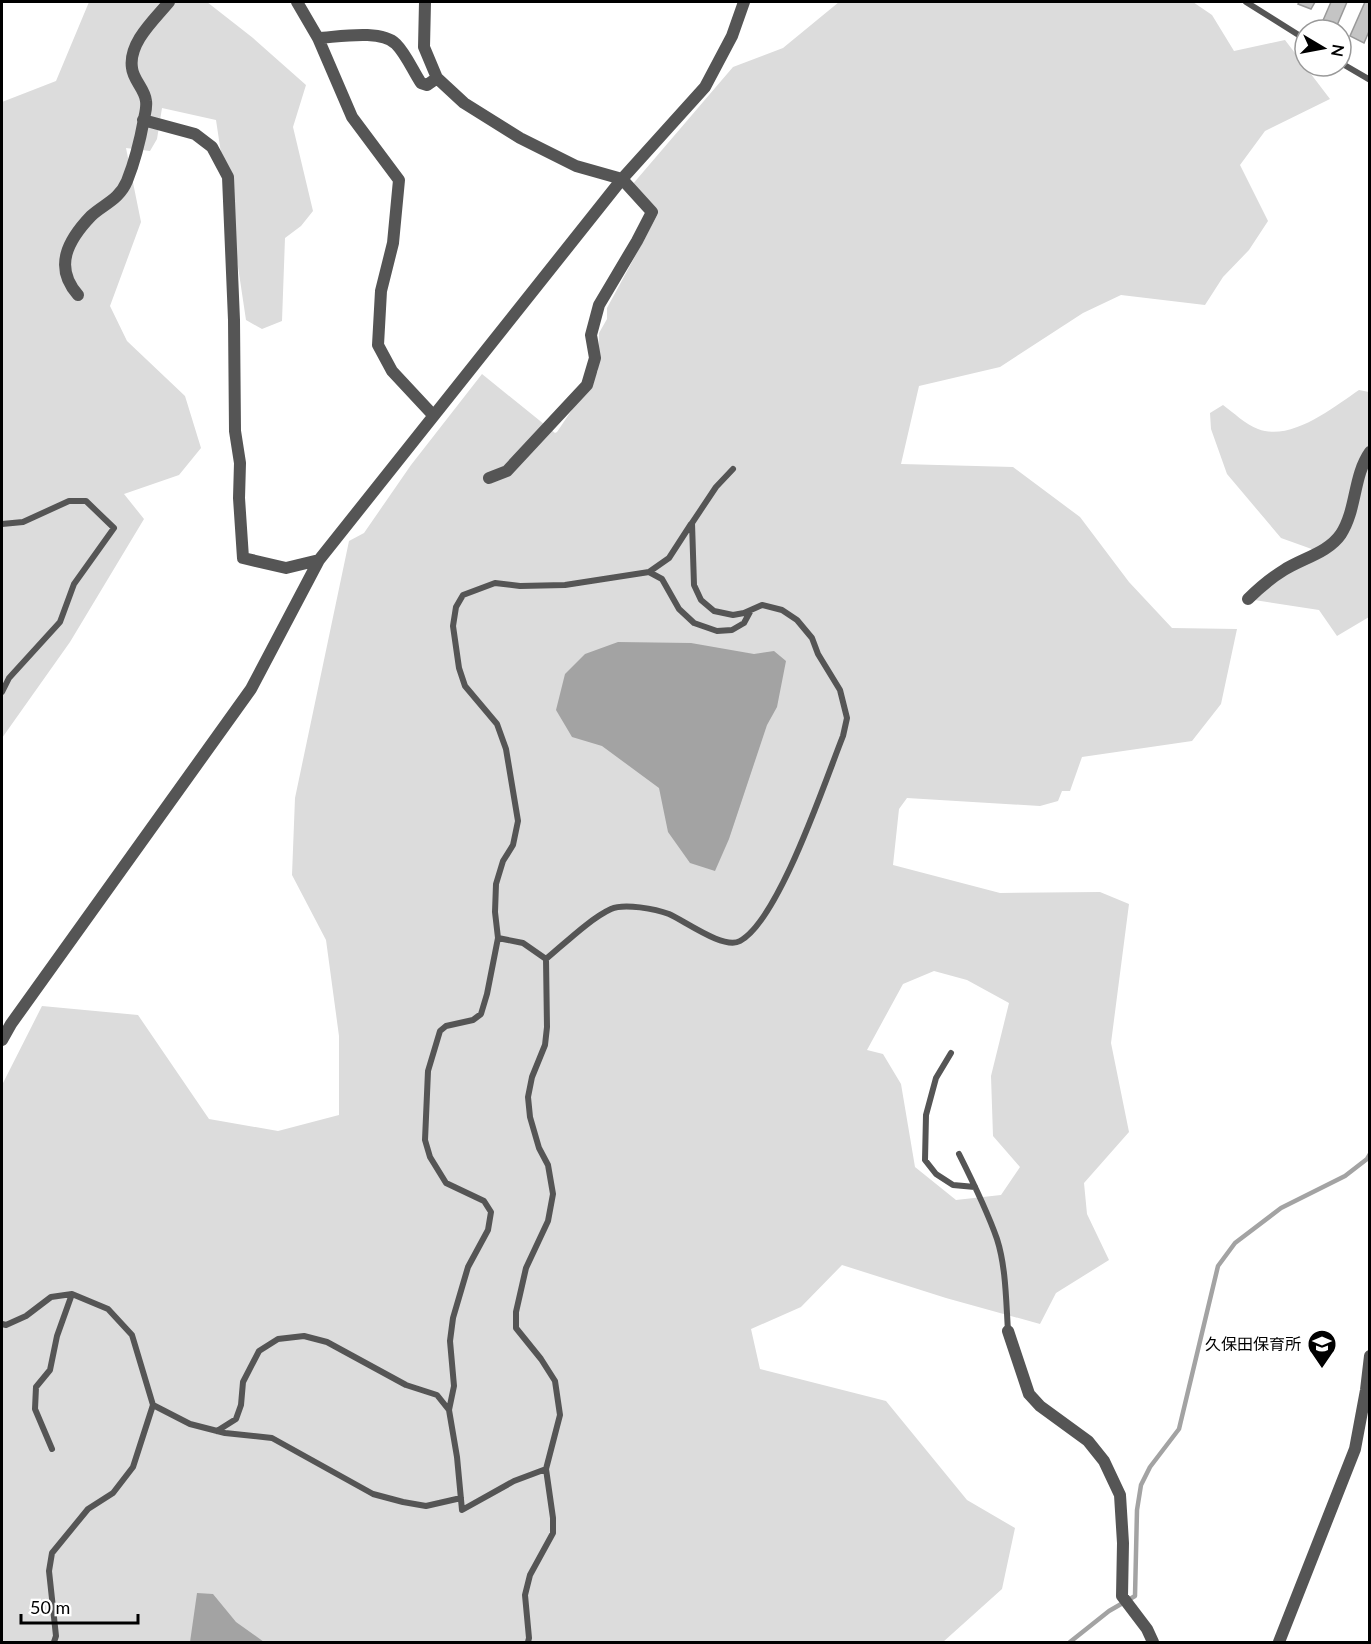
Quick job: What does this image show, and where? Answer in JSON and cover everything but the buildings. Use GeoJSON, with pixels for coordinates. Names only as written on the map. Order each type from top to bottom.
{"type":"FeatureCollection","features":[{"type":"Feature","properties":{"kind":"street"},"geometry":{"type":"LineString","coordinates":[[78,295],[68,284],[64,271],[68,246],[92,215],[111,202],[125,185],[139,151],[147,103],[131,69],[133,54],[142,35],[169,2]]}},
{"type":"Feature","properties":{"kind":"street"},"geometry":{"type":"LineString","coordinates":[[297,2],[318,38],[352,117],[399,180],[393,243],[381,291],[378,345],[392,371],[433,415]]}},
{"type":"Feature","properties":{"kind":"street"},"geometry":{"type":"LineString","coordinates":[[425,2],[424,47],[437,78],[464,103],[520,138],[576,166],[622,180],[652,212],[599,305],[591,335],[595,358],[586,385],[507,471],[489,478]]}},
{"type":"Feature","properties":{"kind":"street"},"geometry":{"type":"LineString","coordinates":[[2,1040],[10,1024],[251,689],[319,560],[622,180],[705,87],[732,36],[744,2]]}},
{"type":"Feature","properties":{"kind":"street"},"geometry":{"type":"LineString","coordinates":[[318,38],[377,35],[388,38],[397,44],[421,83],[427,85],[437,78]]}},
{"type":"Feature","properties":{"kind":"street"},"geometry":{"type":"LineString","coordinates":[[144,120],[195,134],[212,147],[228,177],[234,320],[235,431],[240,463],[238,498],[243,558],[286,568],[319,560]]}},
{"type":"Feature","properties":{"kind":"street"},"geometry":{"type":"LineString","coordinates":[[1248,599],[1283,570],[1328,549],[1342,533],[1362,463],[1370,452]]}},
{"type":"Feature","properties":{"kind":"street"},"geometry":{"type":"LineString","coordinates":[[1008,1331],[1029,1394],[1040,1406],[1088,1441],[1104,1461],[1120,1495],[1123,1543],[1122,1596],[1147,1629],[1153,1642]]}},
{"type":"Feature","properties":{"kind":"street"},"geometry":{"type":"LineString","coordinates":[[1278,1642],[1355,1449],[1370,1356]]}},
{"type":"Feature","properties":{"kind":"lane"},"geometry":{"type":"LineString","coordinates":[[1246,2],[1293,31]]}},
{"type":"Feature","properties":{"kind":"lane"},"geometry":{"type":"LineString","coordinates":[[1353,70],[1370,80]]}},
{"type":"Feature","properties":{"kind":"lane"},"geometry":{"type":"LineString","coordinates":[[546,1469],[514,1481],[462,1510],[457,1457],[449,1410],[454,1386],[450,1341],[453,1318],[468,1268],[488,1230],[491,1212],[484,1201],[446,1183],[430,1157],[425,1140],[429,1071],[440,1031],[447,1026],[473,1020],[481,1014],[498,938],[495,912],[496,884],[503,861],[513,845],[518,821],[506,748],[497,724],[465,686],[459,668],[453,626],[456,607],[463,595],[495,583],[520,586],[565,585],[649,572],[669,558],[716,487],[733,469]]}},
{"type":"Feature","properties":{"kind":"lane"},"geometry":{"type":"LineString","coordinates":[[2,524],[23,522],[69,501],[86,501],[114,528],[74,584],[60,622],[9,678],[2,692]]}},
{"type":"Feature","properties":{"kind":"lane"},"geometry":{"type":"LineString","coordinates":[[546,959],[585,926],[612,908],[632,906],[668,914],[725,943],[738,942],[752,931],[774,902],[839,746],[847,718],[840,690],[818,654],[812,638],[797,620],[782,610],[762,605],[733,615],[714,611],[701,600],[694,585],[692,523]]}},
{"type":"Feature","properties":{"kind":"lane"},"geometry":{"type":"LineString","coordinates":[[649,572],[662,579],[679,609],[694,623],[717,631],[732,630],[744,623],[751,610]]}},
{"type":"Feature","properties":{"kind":"lane"},"geometry":{"type":"LineString","coordinates":[[498,938],[523,943],[546,959]]}},
{"type":"Feature","properties":{"kind":"lane"},"geometry":{"type":"LineString","coordinates":[[528,1642],[525,1595],[530,1575],[553,1533],[554,1518],[546,1469],[560,1415],[555,1381],[516,1328],[516,1312],[526,1268],[548,1221],[553,1194],[548,1165],[539,1148],[530,1117],[528,1097],[532,1077],[545,1045],[546,959]]}},
{"type":"Feature","properties":{"kind":"lane"},"geometry":{"type":"LineString","coordinates":[[951,1053],[936,1078],[926,1115],[925,1160],[936,1174],[953,1185],[975,1187]]}},
{"type":"Feature","properties":{"kind":"lane"},"geometry":{"type":"LineString","coordinates":[[959,1154],[997,1241],[1004,1280],[1008,1331]]}},
{"type":"Feature","properties":{"kind":"lane"},"geometry":{"type":"LineString","coordinates":[[2,1324],[6,1325],[26,1316],[51,1297],[72,1294],[108,1309],[132,1335],[153,1405],[133,1467],[113,1493],[88,1509],[52,1553],[49,1571],[56,1636],[54,1642]]}},
{"type":"Feature","properties":{"kind":"lane"},"geometry":{"type":"LineString","coordinates":[[52,1449],[35,1409],[36,1387],[50,1370],[57,1336],[72,1294]]}},
{"type":"Feature","properties":{"kind":"lane"},"geometry":{"type":"LineString","coordinates":[[217,1431],[236,1419],[241,1406],[243,1382],[260,1351],[278,1339],[304,1336],[327,1342],[406,1385],[437,1395],[449,1410]]}},
{"type":"Feature","properties":{"kind":"lane"},"geometry":{"type":"LineString","coordinates":[[153,1405],[190,1424],[217,1431],[272,1438],[373,1494],[426,1506],[461,1498]]}},
{"type":"Feature","properties":{"kind":"shaded area"},"geometry":{"type":"Polygon","coordinates":[[[89,2],[207,2],[253,38],[306,85],[293,127],[313,211],[301,226],[285,238],[282,321],[262,329],[246,320],[216,120],[162,108],[157,139],[150,151],[126,148],[141,222],[110,306],[127,341],[185,396],[201,448],[179,475],[124,494],[144,519],[70,642],[2,738],[2,102],[56,81],[89,2]]]}},
{"type":"Feature","properties":{"kind":"shaded area"},"geometry":{"type":"Polygon","coordinates":[[[839,2],[1193,2],[1212,15],[1234,51],[1285,40],[1293,50],[1293,78],[1314,78],[1330,99],[1265,131],[1240,165],[1268,221],[1249,250],[1223,277],[1205,305],[1121,295],[1083,313],[1000,367],[919,386],[901,464],[1013,467],[1080,517],[1129,582],[1172,628],[1237,629],[1221,704],[1192,741],[1082,757],[1070,791],[1062,791],[1058,801],[1040,806],[907,798],[899,809],[893,865],[1000,893],[1100,892],[1129,904],[1111,1043],[1129,1132],[1084,1183],[1087,1214],[1109,1260],[1056,1293],[1040,1324],[946,1298],[842,1265],[801,1307],[751,1329],[760,1369],[886,1401],[967,1500],[1015,1528],[1002,1589],[943,1642],[2,1642],[2,1085],[42,1006],[138,1015],[209,1119],[278,1131],[339,1115],[339,1036],[326,940],[292,875],[295,798],[349,541],[364,533],[411,465],[482,374],[555,433],[557,432],[598,371],[599,333],[607,319],[607,308],[658,214],[632,185],[733,67],[783,48],[839,2]],[[934,971],[903,984],[867,1050],[883,1054],[901,1084],[915,1167],[956,1200],[1001,1195],[1020,1167],[993,1136],[991,1076],[1009,1003],[967,980],[934,971]]]}},
{"type":"Feature","properties":{"kind":"shaded area"},"geometry":{"type":"Polygon","coordinates":[[[1359,390],[1369,392],[1369,617],[1337,636],[1319,610],[1248,599],[1320,552],[1281,538],[1227,474],[1211,429],[1210,413],[1223,405],[1253,427],[1271,432],[1284,431],[1312,421],[1359,390]]]}},
{"type":"Feature","properties":{"kind":"shaded area"},"geometry":{"type":"Polygon","coordinates":[[[618,642],[691,643],[754,654],[774,651],[786,661],[777,707],[767,725],[729,839],[715,871],[690,863],[668,832],[659,788],[602,746],[572,737],[556,710],[565,674],[585,654],[618,642]]]}},
{"type":"Feature","properties":{"kind":"shaded area"},"geometry":{"type":"Polygon","coordinates":[[[197,1593],[213,1594],[236,1622],[264,1642],[190,1642],[197,1593]]]}},
{"type":"Feature","properties":{"kind":"waterway"},"geometry":{"type":"LineString","coordinates":[[1070,1642],[1109,1611],[1135,1596],[1137,1510],[1141,1485],[1150,1467],[1179,1429],[1218,1266],[1235,1243],[1281,1208],[1345,1176],[1370,1154]]}},
{"type":"Feature","properties":{"kind":"place","name":"久保田保育所"},"geometry":{"type":"Point","coordinates":[1322,1370]}}]}
